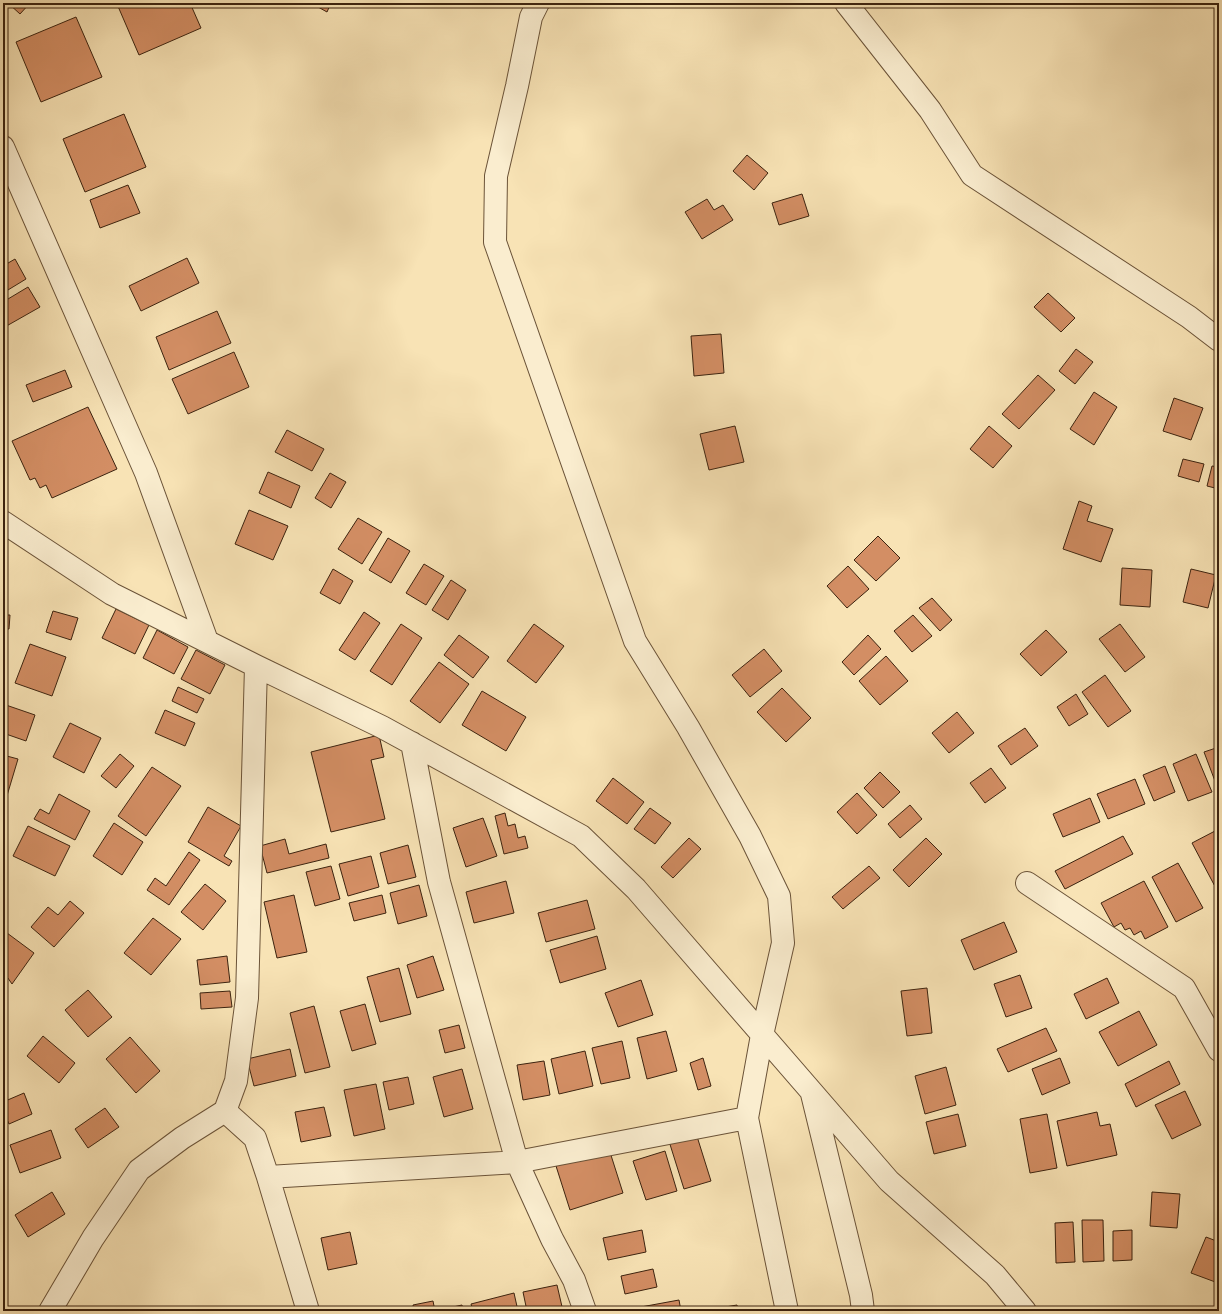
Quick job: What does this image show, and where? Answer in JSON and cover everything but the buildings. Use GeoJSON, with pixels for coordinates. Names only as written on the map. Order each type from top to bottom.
{"type":"FeatureCollection","features":[{"type":"Feature","properties":{"kind":"street"},"geometry":{"type":"LineString","coordinates":[[538,3],[531,16],[517,86],[496,176],[495,242],[635,641],[688,727],[727,795],[750,836],[780,896],[783,944],[762,1035],[747,1118],[787,1311]]}},
{"type":"Feature","properties":{"kind":"street"},"geometry":{"type":"LineString","coordinates":[[846,3],[930,110],[972,175],[1189,317],[1219,340]]}},
{"type":"Feature","properties":{"kind":"street"},"geometry":{"type":"LineString","coordinates":[[3,147],[146,473],[207,641]]}},
{"type":"Feature","properties":{"kind":"street"},"geometry":{"type":"LineString","coordinates":[[3,522],[112,594],[382,727],[581,836],[636,889],[889,1181],[995,1275],[1025,1311]]}},
{"type":"Feature","properties":{"kind":"street"},"geometry":{"type":"LineString","coordinates":[[50,1311],[93,1238],[139,1170],[182,1138],[225,1111],[236,1081],[247,998],[256,666]]}},
{"type":"Feature","properties":{"kind":"street"},"geometry":{"type":"LineString","coordinates":[[412,743],[439,882],[517,1162],[552,1239],[574,1280],[584,1311]]}},
{"type":"Feature","properties":{"kind":"street"},"geometry":{"type":"LineString","coordinates":[[1027,883],[1184,988],[1219,1050]]}},
{"type":"Feature","properties":{"kind":"street"},"geometry":{"type":"LineString","coordinates":[[811,1091],[857,1280],[863,1311]]}},
{"type":"Feature","properties":{"kind":"street"},"geometry":{"type":"LineString","coordinates":[[225,1111],[255,1138],[308,1311]]}},
{"type":"Feature","properties":{"kind":"street"},"geometry":{"type":"LineString","coordinates":[[268,1177],[517,1162],[747,1118]]}}]}
